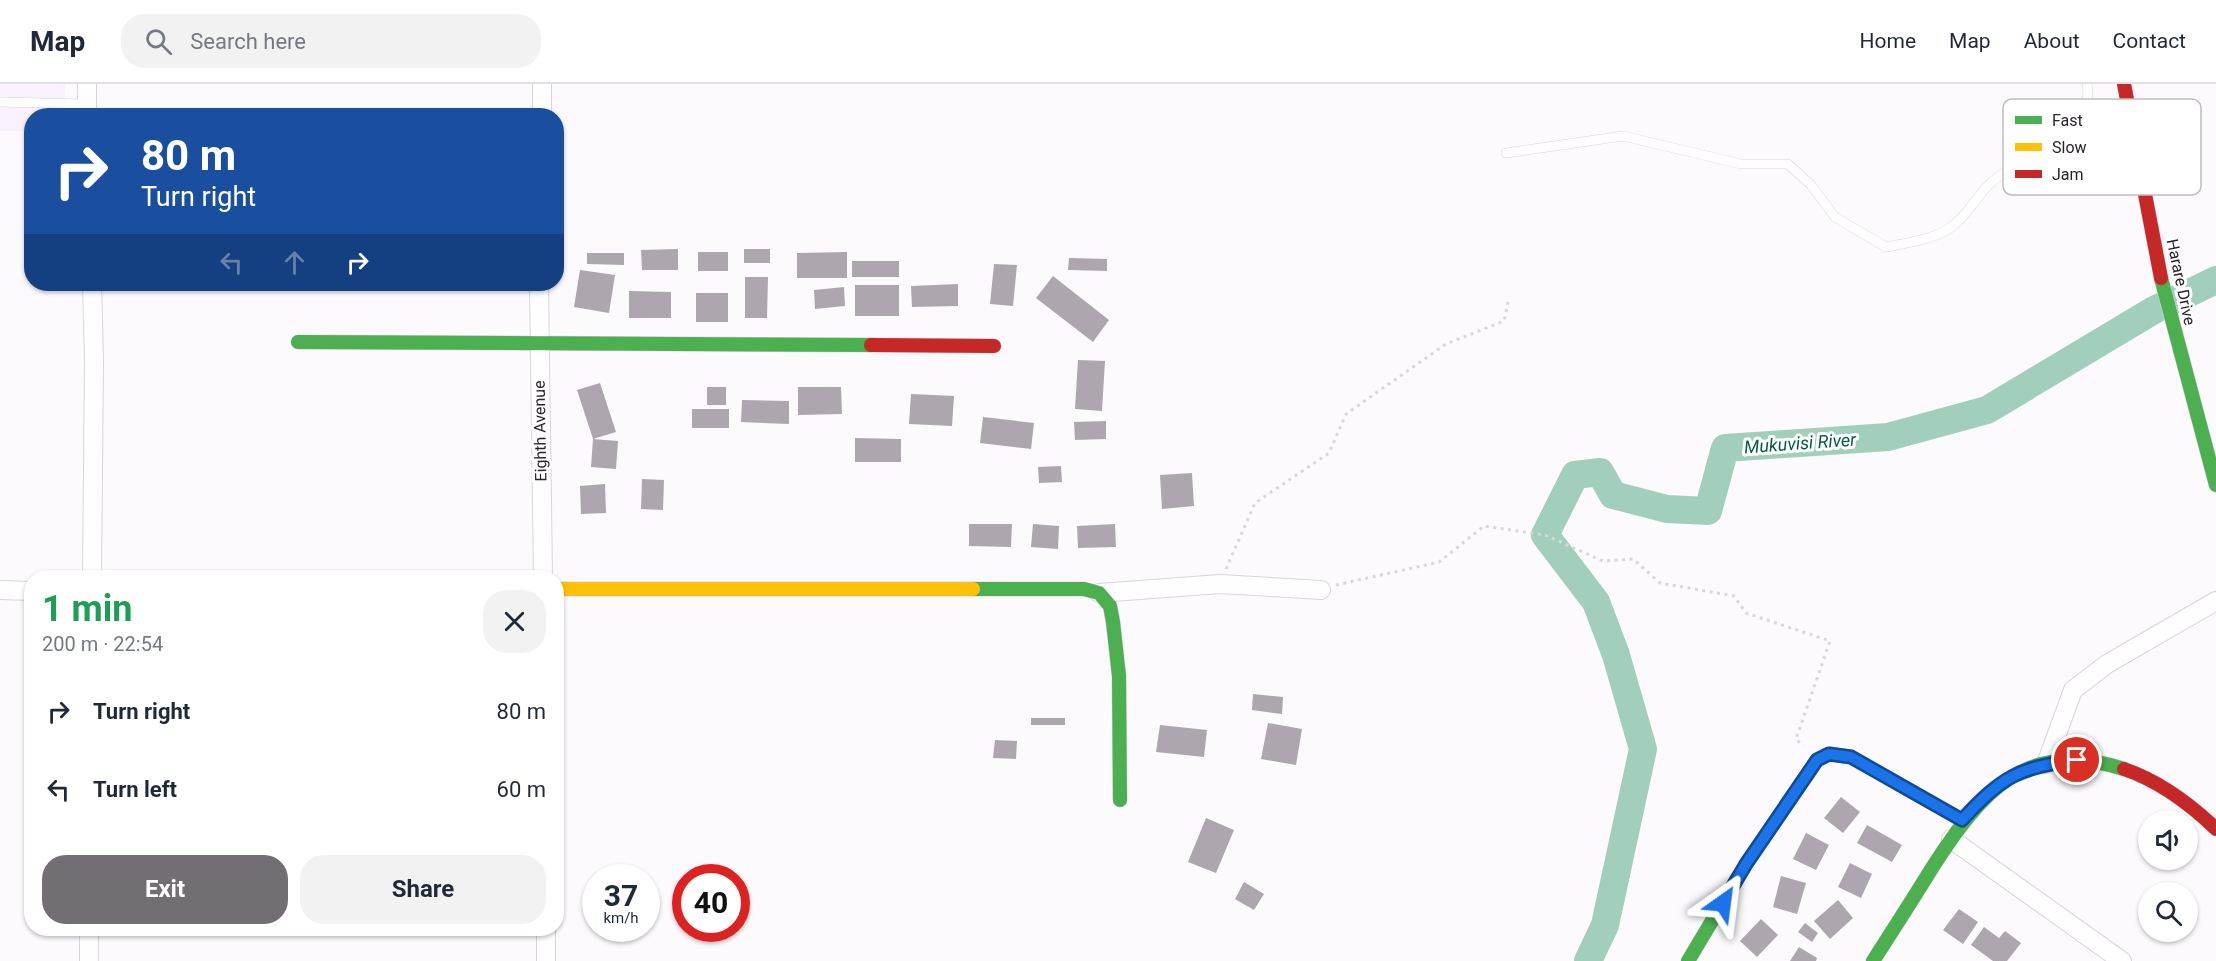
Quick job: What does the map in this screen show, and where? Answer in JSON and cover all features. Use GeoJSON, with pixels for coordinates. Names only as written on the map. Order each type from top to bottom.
{"type":"FeatureCollection","features":[{"type":"Feature","properties":{"kind":"street"},"geometry":{"type":"LineString","coordinates":[[87,84],[87,108]]}},
{"type":"Feature","properties":{"kind":"street"},"geometry":{"type":"LineString","coordinates":[[542,84],[542,108]]}},
{"type":"Feature","properties":{"kind":"street","name":"Harare Drive"},"geometry":{"type":"LineString","coordinates":[[2124,84],[2127,99]]}},
{"type":"Feature","properties":{"kind":"street","name":"Harare Drive"},"geometry":{"type":"LineString","coordinates":[[2147,195],[2165,298],[2216,485]]}},
{"type":"Feature","properties":{"kind":"street"},"geometry":{"type":"LineString","coordinates":[[92,291],[94,359],[92,570]]}},
{"type":"Feature","properties":{"kind":"street","name":"Eighth Avenue"},"geometry":{"type":"LineString","coordinates":[[539,291],[543,570]]}},
{"type":"Feature","properties":{"kind":"street"},"geometry":{"type":"LineString","coordinates":[[298,342],[994,346]]}},
{"type":"Feature","properties":{"kind":"street"},"geometry":{"type":"LineString","coordinates":[[564,589],[1084,589],[1099,593],[1220,584],[1321,590]]}},
{"type":"Feature","properties":{"kind":"street"},"geometry":{"type":"LineString","coordinates":[[0,590],[24,591]]}},
{"type":"Feature","properties":{"kind":"street"},"geometry":{"type":"LineString","coordinates":[[1099,593],[1110,606],[1119,675],[1120,800]]}},
{"type":"Feature","properties":{"kind":"street"},"geometry":{"type":"LineString","coordinates":[[2046,764],[2073,690],[2107,663],[2216,601]]}},
{"type":"Feature","properties":{"kind":"street"},"geometry":{"type":"LineString","coordinates":[[1689,961],[1746,864],[1817,760],[1829,754],[1851,757],[1962,820]]}},
{"type":"Feature","properties":{"kind":"street"},"geometry":{"type":"LineString","coordinates":[[1873,961],[1962,820],[1989,791],[2005,779],[2046,764],[2077,760],[2133,771],[2163,786],[2216,829]]}},
{"type":"Feature","properties":{"kind":"street"},"geometry":{"type":"LineString","coordinates":[[1951,839],[2122,961]]}},
{"type":"Feature","properties":{"kind":"street"},"geometry":{"type":"LineString","coordinates":[[89,936],[89,961]]}},
{"type":"Feature","properties":{"kind":"street"},"geometry":{"type":"LineString","coordinates":[[546,936],[546,961]]}},
{"type":"Feature","properties":{"kind":"lane"},"geometry":{"type":"LineString","coordinates":[[0,102],[65,108]]}},
{"type":"Feature","properties":{"kind":"lane"},"geometry":{"type":"LineString","coordinates":[[1506,153],[1623,136],[1741,164],[1788,164],[1811,185],[1834,217],[1886,247],[1933,236],[1959,221],[1995,179],[2003,174]]}},
{"type":"Feature","properties":{"kind":"path"},"geometry":{"type":"LineString","coordinates":[[1220,584],[1255,503],[1329,453],[1346,414],[1446,344],[1504,321],[1509,298]]}},
{"type":"Feature","properties":{"kind":"path"},"geometry":{"type":"LineString","coordinates":[[1321,590],[1363,577],[1439,562],[1484,526],[1545,535],[1603,561],[1633,559],[1660,583],[1734,597],[1746,613],[1830,641],[1796,739],[1817,760]]}},
{"type":"Feature","properties":{"kind":"shaded area"},"geometry":{"type":"Polygon","coordinates":[[[0,84],[65,84],[65,108],[24,108],[24,131],[0,131],[0,84]]]}},
{"type":"Feature","properties":{"kind":"building"},"geometry":{"type":"Polygon","coordinates":[[[678,249],[678,270],[642,270],[641,250],[678,249]]]}},
{"type":"Feature","properties":{"kind":"building"},"geometry":{"type":"Polygon","coordinates":[[[744,249],[770,249],[770,263],[744,263],[744,249]]]}},
{"type":"Feature","properties":{"kind":"building"},"geometry":{"type":"Polygon","coordinates":[[[698,252],[728,252],[728,271],[698,271],[698,252]]]}},
{"type":"Feature","properties":{"kind":"building"},"geometry":{"type":"Polygon","coordinates":[[[847,252],[847,278],[797,278],[797,253],[847,252]]]}},
{"type":"Feature","properties":{"kind":"building"},"geometry":{"type":"Polygon","coordinates":[[[587,253],[624,253],[624,265],[587,264],[587,253]]]}},
{"type":"Feature","properties":{"kind":"building"},"geometry":{"type":"Polygon","coordinates":[[[1069,258],[1107,259],[1107,271],[1068,270],[1069,258]]]}},
{"type":"Feature","properties":{"kind":"building"},"geometry":{"type":"Polygon","coordinates":[[[852,261],[899,261],[899,277],[852,277],[852,261]]]}},
{"type":"Feature","properties":{"kind":"building"},"geometry":{"type":"Polygon","coordinates":[[[994,264],[1017,265],[1013,306],[990,304],[994,264]]]}},
{"type":"Feature","properties":{"kind":"building"},"geometry":{"type":"Polygon","coordinates":[[[580,270],[615,275],[609,313],[574,307],[580,270]]]}},
{"type":"Feature","properties":{"kind":"building"},"geometry":{"type":"Polygon","coordinates":[[[1053,276],[1109,320],[1093,342],[1036,298],[1053,276]]]}},
{"type":"Feature","properties":{"kind":"building"},"geometry":{"type":"Polygon","coordinates":[[[745,277],[768,277],[767,318],[745,318],[745,277]]]}},
{"type":"Feature","properties":{"kind":"building"},"geometry":{"type":"Polygon","coordinates":[[[958,284],[958,306],[912,307],[911,286],[958,284]]]}},
{"type":"Feature","properties":{"kind":"building"},"geometry":{"type":"Polygon","coordinates":[[[855,285],[899,285],[899,316],[855,316],[855,285]]]}},
{"type":"Feature","properties":{"kind":"building"},"geometry":{"type":"Polygon","coordinates":[[[844,287],[845,306],[815,309],[814,290],[844,287]]]}},
{"type":"Feature","properties":{"kind":"building"},"geometry":{"type":"Polygon","coordinates":[[[629,291],[671,292],[671,318],[629,318],[629,291]]]}},
{"type":"Feature","properties":{"kind":"building"},"geometry":{"type":"Polygon","coordinates":[[[696,293],[728,293],[728,322],[696,322],[696,293]]]}},
{"type":"Feature","properties":{"kind":"building"},"geometry":{"type":"Polygon","coordinates":[[[1078,360],[1105,361],[1102,411],[1075,409],[1078,360]]]}},
{"type":"Feature","properties":{"kind":"building"},"geometry":{"type":"Polygon","coordinates":[[[600,383],[616,432],[593,439],[577,390],[600,383]]]}},
{"type":"Feature","properties":{"kind":"building"},"geometry":{"type":"Polygon","coordinates":[[[707,387],[726,387],[726,405],[707,405],[707,387]]]}},
{"type":"Feature","properties":{"kind":"building"},"geometry":{"type":"Polygon","coordinates":[[[798,387],[841,387],[842,414],[798,415],[798,387]]]}},
{"type":"Feature","properties":{"kind":"building"},"geometry":{"type":"Polygon","coordinates":[[[911,394],[954,396],[952,426],[909,424],[911,394]]]}},
{"type":"Feature","properties":{"kind":"building"},"geometry":{"type":"Polygon","coordinates":[[[742,400],[789,401],[789,424],[741,422],[742,400]]]}},
{"type":"Feature","properties":{"kind":"building"},"geometry":{"type":"Polygon","coordinates":[[[692,409],[729,409],[729,428],[692,428],[692,409]]]}},
{"type":"Feature","properties":{"kind":"building"},"geometry":{"type":"Polygon","coordinates":[[[983,417],[1034,423],[1031,449],[980,443],[983,417]]]}},
{"type":"Feature","properties":{"kind":"building"},"geometry":{"type":"Polygon","coordinates":[[[1106,421],[1106,439],[1075,440],[1074,422],[1106,421]]]}},
{"type":"Feature","properties":{"kind":"building"},"geometry":{"type":"Polygon","coordinates":[[[855,438],[901,439],[901,462],[855,462],[855,438]]]}},
{"type":"Feature","properties":{"kind":"building"},"geometry":{"type":"Polygon","coordinates":[[[593,439],[618,441],[616,469],[591,467],[593,439]]]}},
{"type":"Feature","properties":{"kind":"building"},"geometry":{"type":"Polygon","coordinates":[[[1061,466],[1062,482],[1039,483],[1038,467],[1061,466]]]}},
{"type":"Feature","properties":{"kind":"building"},"geometry":{"type":"Polygon","coordinates":[[[1192,473],[1194,506],[1162,509],[1160,475],[1192,473]]]}},
{"type":"Feature","properties":{"kind":"building"},"geometry":{"type":"Polygon","coordinates":[[[642,479],[664,480],[663,510],[641,509],[642,479]]]}},
{"type":"Feature","properties":{"kind":"building"},"geometry":{"type":"Polygon","coordinates":[[[605,484],[606,513],[581,514],[580,486],[605,484]]]}},
{"type":"Feature","properties":{"kind":"building"},"geometry":{"type":"Polygon","coordinates":[[[969,524],[1012,524],[1011,547],[969,546],[969,524]]]}},
{"type":"Feature","properties":{"kind":"building"},"geometry":{"type":"Polygon","coordinates":[[[1033,524],[1059,526],[1058,549],[1031,547],[1033,524]]]}},
{"type":"Feature","properties":{"kind":"building"},"geometry":{"type":"Polygon","coordinates":[[[1115,524],[1116,547],[1078,548],[1077,526],[1115,524]]]}},
{"type":"Feature","properties":{"kind":"building"},"geometry":{"type":"Polygon","coordinates":[[[1253,694],[1283,697],[1282,714],[1252,710],[1253,694]]]}},
{"type":"Feature","properties":{"kind":"building"},"geometry":{"type":"Polygon","coordinates":[[[1031,718],[1065,718],[1065,725],[1031,725],[1031,718]]]}},
{"type":"Feature","properties":{"kind":"building"},"geometry":{"type":"Polygon","coordinates":[[[1268,723],[1302,729],[1296,765],[1261,759],[1268,723]]]}},
{"type":"Feature","properties":{"kind":"building"},"geometry":{"type":"Polygon","coordinates":[[[1160,725],[1207,730],[1204,757],[1156,752],[1160,725]]]}},
{"type":"Feature","properties":{"kind":"building"},"geometry":{"type":"Polygon","coordinates":[[[995,740],[1017,741],[1016,759],[993,758],[995,740]]]}},
{"type":"Feature","properties":{"kind":"building"},"geometry":{"type":"Polygon","coordinates":[[[1841,797],[1860,812],[1843,833],[1824,818],[1841,797]]]}},
{"type":"Feature","properties":{"kind":"building"},"geometry":{"type":"Polygon","coordinates":[[[1206,818],[1234,830],[1216,873],[1188,862],[1206,818]]]}},
{"type":"Feature","properties":{"kind":"building"},"geometry":{"type":"Polygon","coordinates":[[[1867,825],[1902,845],[1892,862],[1857,843],[1867,825]]]}},
{"type":"Feature","properties":{"kind":"building"},"geometry":{"type":"Polygon","coordinates":[[[1806,833],[1829,845],[1816,870],[1793,859],[1806,833]]]}},
{"type":"Feature","properties":{"kind":"building"},"geometry":{"type":"Polygon","coordinates":[[[1850,863],[1872,874],[1861,898],[1838,887],[1850,863]]]}},
{"type":"Feature","properties":{"kind":"building"},"geometry":{"type":"Polygon","coordinates":[[[1781,876],[1806,883],[1797,914],[1773,907],[1781,876]]]}},
{"type":"Feature","properties":{"kind":"building"},"geometry":{"type":"Polygon","coordinates":[[[1244,882],[1264,894],[1254,910],[1235,899],[1244,882]]]}},
{"type":"Feature","properties":{"kind":"building"},"geometry":{"type":"Polygon","coordinates":[[[1838,900],[1853,918],[1830,939],[1814,921],[1838,900]]]}},
{"type":"Feature","properties":{"kind":"building"},"geometry":{"type":"Polygon","coordinates":[[[1959,909],[1978,922],[1963,944],[1943,930],[1959,909]]]}},
{"type":"Feature","properties":{"kind":"building"},"geometry":{"type":"Polygon","coordinates":[[[1761,919],[1778,935],[1757,957],[1740,941],[1761,919]]]}},
{"type":"Feature","properties":{"kind":"building"},"geometry":{"type":"Polygon","coordinates":[[[1805,923],[1818,933],[1812,942],[1798,932],[1805,923]]]}},
{"type":"Feature","properties":{"kind":"building"},"geometry":{"type":"Polygon","coordinates":[[[1984,927],[1999,938],[2005,931],[2021,943],[2007,961],[1993,961],[1971,945],[1984,927]]]}},
{"type":"Feature","properties":{"kind":"building"},"geometry":{"type":"Polygon","coordinates":[[[1799,947],[1817,958],[1816,961],[1790,961],[1799,947]]]}},
{"type":"Feature","properties":{"kind":"waterway","name":"Mukuvisi River"},"geometry":{"type":"LineString","coordinates":[[1588,961],[1605,925],[1643,749],[1616,655],[1596,602],[1545,535],[1575,475],[1600,472],[1613,495],[1667,509],[1708,511],[1725,448],[1888,437],[1987,410],[2154,310],[2216,280]]}},
{"type":"Feature","properties":{"kind":"traffic: fast"},"geometry":{"type":"LineString","coordinates":[[2161,278],[2216,485]]}},
{"type":"Feature","properties":{"kind":"traffic: fast"},"geometry":{"type":"LineString","coordinates":[[298,342],[871,345]]}},
{"type":"Feature","properties":{"kind":"traffic: fast"},"geometry":{"type":"LineString","coordinates":[[973,589],[1084,589],[1099,593],[1110,606],[1119,676],[1120,800]]}},
{"type":"Feature","properties":{"kind":"traffic: fast"},"geometry":{"type":"LineString","coordinates":[[1688,961],[1746,864],[1817,760],[1829,754],[1851,757],[1962,820]]}},
{"type":"Feature","properties":{"kind":"traffic: fast"},"geometry":{"type":"LineString","coordinates":[[1873,961],[1950,841],[1968,817],[1988,796],[2009,779],[2032,767],[2059,761],[2089,761],[2124,769]]}},
{"type":"Feature","properties":{"kind":"traffic: slow"},"geometry":{"type":"LineString","coordinates":[[564,589],[973,589]]}},
{"type":"Feature","properties":{"kind":"traffic: jam"},"geometry":{"type":"LineString","coordinates":[[2124,84],[2127,99]]}},
{"type":"Feature","properties":{"kind":"traffic: jam"},"geometry":{"type":"LineString","coordinates":[[2145,195],[2161,278]]}},
{"type":"Feature","properties":{"kind":"traffic: jam"},"geometry":{"type":"LineString","coordinates":[[871,345],[994,346]]}},
{"type":"Feature","properties":{"kind":"traffic: jam"},"geometry":{"type":"LineString","coordinates":[[2124,769],[2173,794],[2216,829]]}},
{"type":"Feature","properties":{"kind":"route"},"geometry":{"type":"LineString","coordinates":[[1723,903],[1746,864],[1817,760],[1829,754],[1851,757],[1962,820],[1989,791],[2005,779],[2046,764],[2077,760]]}}]}
